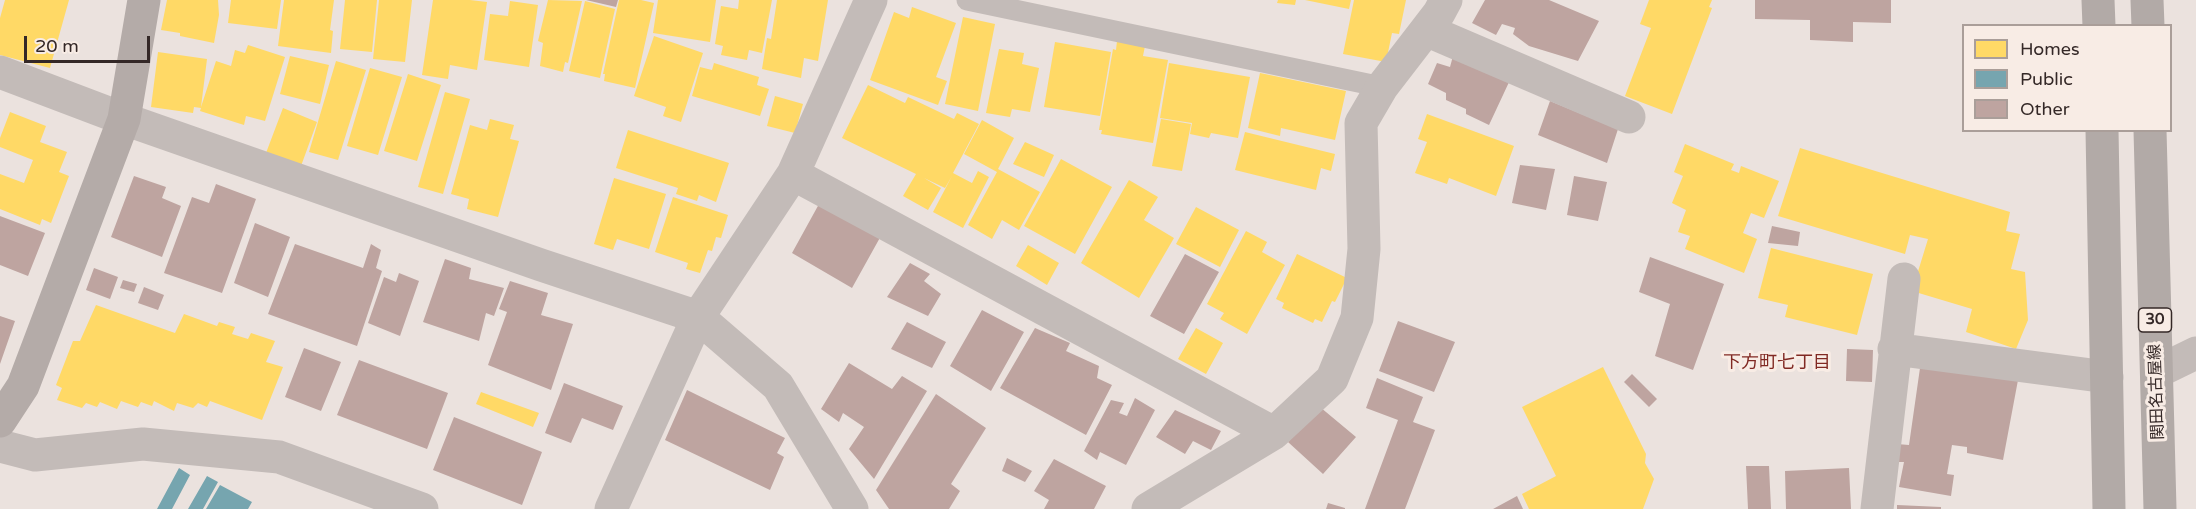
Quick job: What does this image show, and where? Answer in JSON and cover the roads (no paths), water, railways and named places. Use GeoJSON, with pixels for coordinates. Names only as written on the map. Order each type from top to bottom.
{"type":"FeatureCollection","features":[{"type":"Feature","properties":{"kind":"main road"},"geometry":{"type":"LineString","coordinates":[[2098,0],[2099,24]]}},
{"type":"Feature","properties":{"kind":"main road"},"geometry":{"type":"LineString","coordinates":[[2147,0],[2148,24]]}},
{"type":"Feature","properties":{"kind":"main road"},"geometry":{"type":"LineString","coordinates":[[2102,132],[2109,509]]}},
{"type":"Feature","properties":{"kind":"main road","name":"関田名古屋線"},"geometry":{"type":"LineString","coordinates":[[2150,132],[2160,509]]}},
{"type":"Feature","properties":{"kind":"street"},"geometry":{"type":"LineString","coordinates":[[0,421],[23,386],[124,118],[144,0]]}},
{"type":"Feature","properties":{"kind":"street"},"geometry":{"type":"LineString","coordinates":[[611,509],[698,317],[793,174],[871,0]]}},
{"type":"Feature","properties":{"kind":"street"},"geometry":{"type":"LineString","coordinates":[[1148,509],[1274,434],[1332,380],[1357,318],[1364,249],[1361,123],[1382,87],[1446,0]]}},
{"type":"Feature","properties":{"kind":"street"},"geometry":{"type":"LineString","coordinates":[[1426,30],[1629,117]]}},
{"type":"Feature","properties":{"kind":"street"},"geometry":{"type":"LineString","coordinates":[[0,72],[541,265],[698,317],[778,386],[852,509]]}},
{"type":"Feature","properties":{"kind":"street"},"geometry":{"type":"LineString","coordinates":[[793,174],[1274,434]]}},
{"type":"Feature","properties":{"kind":"street"},"geometry":{"type":"LineString","coordinates":[[1877,509],[1904,279]]}},
{"type":"Feature","properties":{"kind":"street"},"geometry":{"type":"LineString","coordinates":[[1894,349],[2107,377]]}},
{"type":"Feature","properties":{"kind":"street"},"geometry":{"type":"LineString","coordinates":[[2157,372],[2196,353]]}},
{"type":"Feature","properties":{"kind":"street"},"geometry":{"type":"LineString","coordinates":[[0,446],[35,455],[143,444],[279,457],[422,509]]}},
{"type":"Feature","properties":{"kind":"lane"},"geometry":{"type":"LineString","coordinates":[[967,0],[1382,87]]}},
{"type":"Feature","properties":{"kind":"district","name":"下方町七丁目"},"geometry":{"type":"Point","coordinates":[1777,363]}}]}
